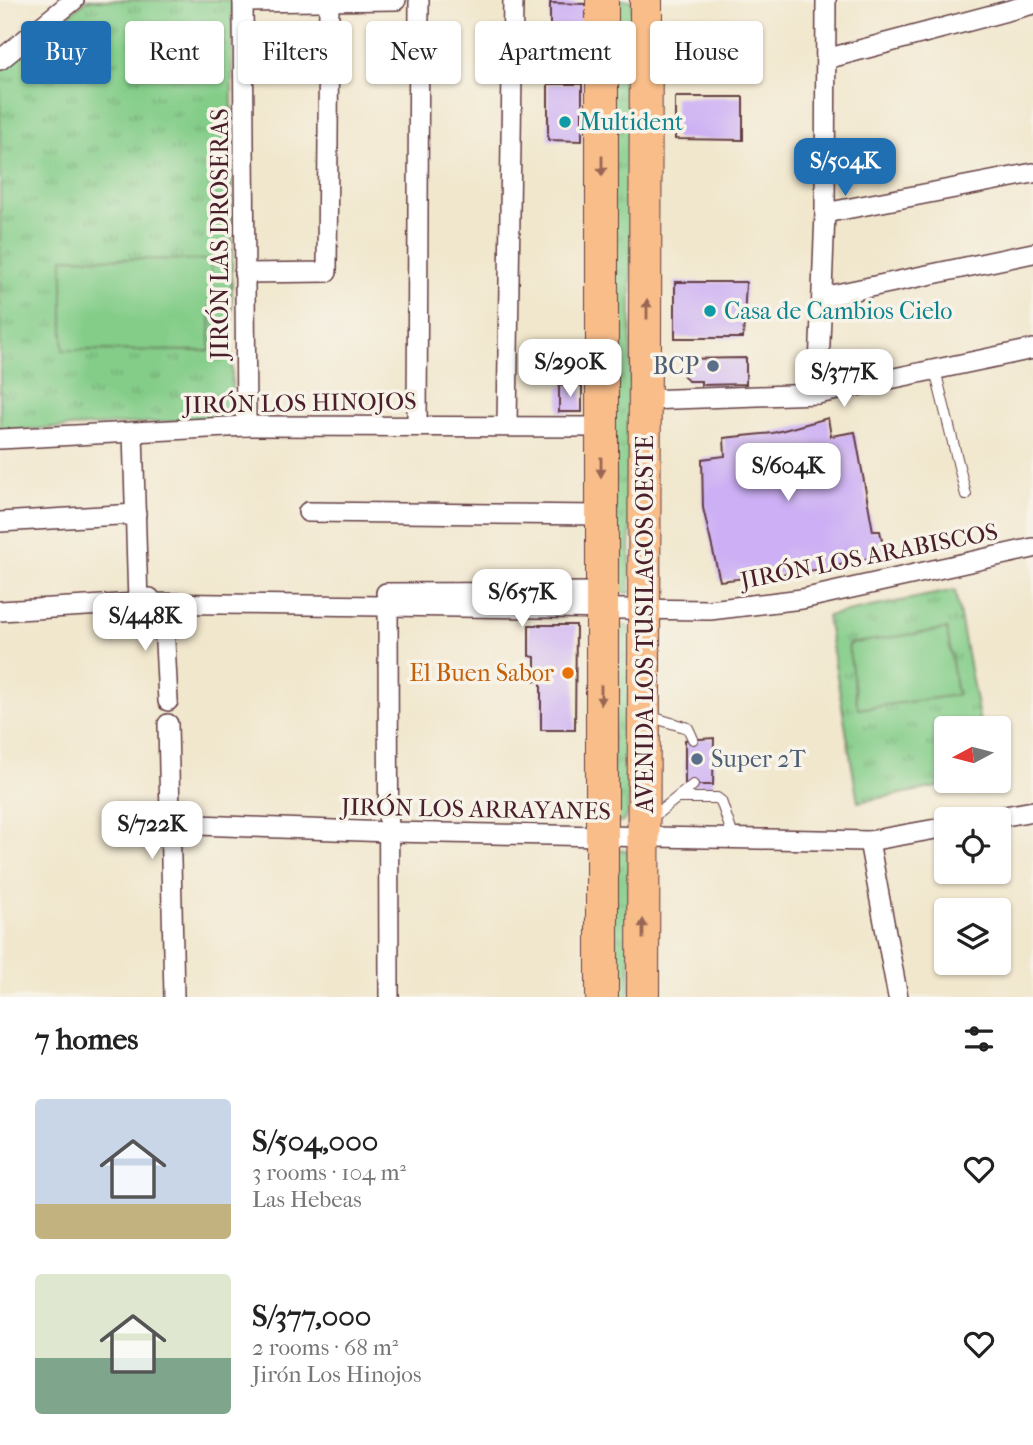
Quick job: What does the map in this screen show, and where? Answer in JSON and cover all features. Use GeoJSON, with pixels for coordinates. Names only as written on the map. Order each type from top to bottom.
{"type":"FeatureCollection","features":[{"type":"Feature","properties":{"kind":"main road","name":"AVENIDA LOS TUSILAGOS OESTE"},"geometry":{"type":"LineString","coordinates":[[602,0],[603,997]]}},
{"type":"Feature","properties":{"kind":"main road","name":"AVENIDA LOS TUSILAGOS OESTE"},"geometry":{"type":"LineString","coordinates":[[643,997],[646,0]]}},
{"type":"Feature","properties":{"kind":"street"},"geometry":{"type":"LineString","coordinates":[[0,60],[74,0]]}},
{"type":"Feature","properties":{"kind":"street"},"geometry":{"type":"LineString","coordinates":[[243,1],[397,0]]}},
{"type":"Feature","properties":{"kind":"street"},"geometry":{"type":"LineString","coordinates":[[417,426],[419,0]]}},
{"type":"Feature","properties":{"kind":"street"},"geometry":{"type":"LineString","coordinates":[[507,426],[513,0]]}},
{"type":"Feature","properties":{"kind":"street"},"geometry":{"type":"LineString","coordinates":[[818,394],[825,213],[826,0]]}},
{"type":"Feature","properties":{"kind":"street","name":"JIRÓN LAS DROSERAS"},"geometry":{"type":"LineString","coordinates":[[243,1],[246,426]]}},
{"type":"Feature","properties":{"kind":"street"},"geometry":{"type":"LineString","coordinates":[[244,274],[327,272],[328,1]]}},
{"type":"Feature","properties":{"kind":"street"},"geometry":{"type":"LineString","coordinates":[[825,59],[1033,4]]}},
{"type":"Feature","properties":{"kind":"street"},"geometry":{"type":"LineString","coordinates":[[825,213],[1033,173]]}},
{"type":"Feature","properties":{"kind":"street"},"geometry":{"type":"LineString","coordinates":[[822,297],[1033,253]]}},
{"type":"Feature","properties":{"kind":"street"},"geometry":{"type":"LineString","coordinates":[[646,400],[818,394],[1033,349]]}},
{"type":"Feature","properties":{"kind":"street","name":"JIRÓN LOS HINOJOS"},"geometry":{"type":"LineString","coordinates":[[0,439],[246,426],[602,427]]}},
{"type":"Feature","properties":{"kind":"street"},"geometry":{"type":"LineString","coordinates":[[133,432],[138,603],[162,593],[601,601]]}},
{"type":"Feature","properties":{"kind":"street"},"geometry":{"type":"LineString","coordinates":[[308,512],[601,514]]}},
{"type":"Feature","properties":{"kind":"street"},"geometry":{"type":"LineString","coordinates":[[0,522],[136,514]]}},
{"type":"Feature","properties":{"kind":"street","name":"JIRÓN LOS ARABISCOS"},"geometry":{"type":"LineString","coordinates":[[0,611],[138,603],[388,606],[601,601],[644,610],[710,610],[802,599],[1033,548]]}},
{"type":"Feature","properties":{"kind":"street"},"geometry":{"type":"LineString","coordinates":[[163,604],[168,701]]}},
{"type":"Feature","properties":{"kind":"street"},"geometry":{"type":"LineString","coordinates":[[388,606],[389,997]]}},
{"type":"Feature","properties":{"kind":"street"},"geometry":{"type":"LineString","coordinates":[[168,724],[174,997]]}},
{"type":"Feature","properties":{"kind":"street"},"geometry":{"type":"LineString","coordinates":[[1011,815],[1033,811]]}},
{"type":"Feature","properties":{"kind":"street","name":"JIRÓN LOS ARRAYANES"},"geometry":{"type":"LineString","coordinates":[[172,824],[601,836],[643,831],[734,839],[870,841],[934,829]]}},
{"type":"Feature","properties":{"kind":"street"},"geometry":{"type":"LineString","coordinates":[[870,841],[898,997]]}},
{"type":"Feature","properties":{"kind":"lane"},"geometry":{"type":"LineString","coordinates":[[935,370],[966,495]]}},
{"type":"Feature","properties":{"kind":"lane"},"geometry":{"type":"LineString","coordinates":[[644,715],[688,728],[694,739]]}},
{"type":"Feature","properties":{"kind":"lane"},"geometry":{"type":"LineString","coordinates":[[643,831],[693,785]]}},
{"type":"Feature","properties":{"kind":"lane"},"geometry":{"type":"LineString","coordinates":[[679,798],[717,798],[721,801],[734,839]]}},
{"type":"Feature","properties":{"kind":"green space"},"geometry":{"type":"Polygon","coordinates":[[[87,0],[232,0],[232,418],[0,431],[0,70],[21,53],[21,84],[111,84],[111,21],[61,21],[87,0]]]}},
{"type":"Feature","properties":{"kind":"green space"},"geometry":{"type":"Polygon","coordinates":[[[609,0],[632,0],[632,21],[609,21],[609,0]]]}},
{"type":"Feature","properties":{"kind":"green space"},"geometry":{"type":"Polygon","coordinates":[[[610,84],[632,84],[630,593],[615,593],[610,84]]]}},
{"type":"Feature","properties":{"kind":"green space"},"geometry":{"type":"Polygon","coordinates":[[[63,258],[211,260],[210,351],[63,350],[63,258]]]}},
{"type":"Feature","properties":{"kind":"green space"},"geometry":{"type":"Polygon","coordinates":[[[955,590],[979,716],[934,716],[934,788],[858,802],[827,616],[955,590]]]}},
{"type":"Feature","properties":{"kind":"green space"},"geometry":{"type":"Polygon","coordinates":[[[627,626],[631,633],[628,813],[623,822],[612,822],[614,628],[627,626]]]}},
{"type":"Feature","properties":{"kind":"green space"},"geometry":{"type":"Polygon","coordinates":[[[947,629],[957,695],[858,709],[848,644],[947,629]]]}},
{"type":"Feature","properties":{"kind":"green space"},"geometry":{"type":"Polygon","coordinates":[[[613,851],[629,851],[630,997],[610,997],[613,851]]]}},
{"type":"Feature","properties":{"kind":"building"},"geometry":{"type":"Polygon","coordinates":[[[550,3],[586,4],[586,21],[550,21],[550,3]]]}},
{"type":"Feature","properties":{"kind":"building","name":"Multident"},"geometry":{"type":"Polygon","coordinates":[[[548,84],[582,84],[582,141],[548,140],[548,84]]]}},
{"type":"Feature","properties":{"kind":"building"},"geometry":{"type":"Polygon","coordinates":[[[675,97],[743,97],[743,140],[675,139],[675,97]]]}},
{"type":"Feature","properties":{"kind":"building"},"geometry":{"type":"Polygon","coordinates":[[[675,282],[746,282],[743,338],[675,338],[675,282]]]}},
{"type":"Feature","properties":{"kind":"building","name":"BCP"},"geometry":{"type":"Polygon","coordinates":[[[746,358],[746,384],[701,385],[701,381],[688,381],[681,372],[680,359],[746,358]]]}},
{"type":"Feature","properties":{"kind":"building"},"geometry":{"type":"Polygon","coordinates":[[[559,386],[582,386],[582,412],[559,412],[559,386]]]}},
{"type":"Feature","properties":{"kind":"building"},"geometry":{"type":"Polygon","coordinates":[[[828,418],[831,436],[855,432],[873,531],[880,531],[885,554],[824,569],[720,581],[703,508],[702,459],[725,456],[724,438],[773,433],[828,418]]]}},
{"type":"Feature","properties":{"kind":"building"},"geometry":{"type":"Polygon","coordinates":[[[529,625],[576,625],[575,730],[541,730],[541,681],[535,681],[535,657],[529,656],[529,625]]]}},
{"type":"Feature","properties":{"kind":"building"},"geometry":{"type":"Polygon","coordinates":[[[714,738],[713,785],[685,785],[685,740],[714,738]]]}},
{"type":"Feature","properties":{"kind":"place","name":"Multident"},"geometry":{"type":"Point","coordinates":[565,122]}},
{"type":"Feature","properties":{"kind":"place","name":"Casa de Cambios Cielo"},"geometry":{"type":"Point","coordinates":[710,311]}},
{"type":"Feature","properties":{"kind":"place","name":"BCP"},"geometry":{"type":"Point","coordinates":[713,366]}},
{"type":"Feature","properties":{"kind":"place","name":"El Buen Sabor"},"geometry":{"type":"Point","coordinates":[568,673]}},
{"type":"Feature","properties":{"kind":"place","name":"Super 2T"},"geometry":{"type":"Point","coordinates":[697,759]}}]}
